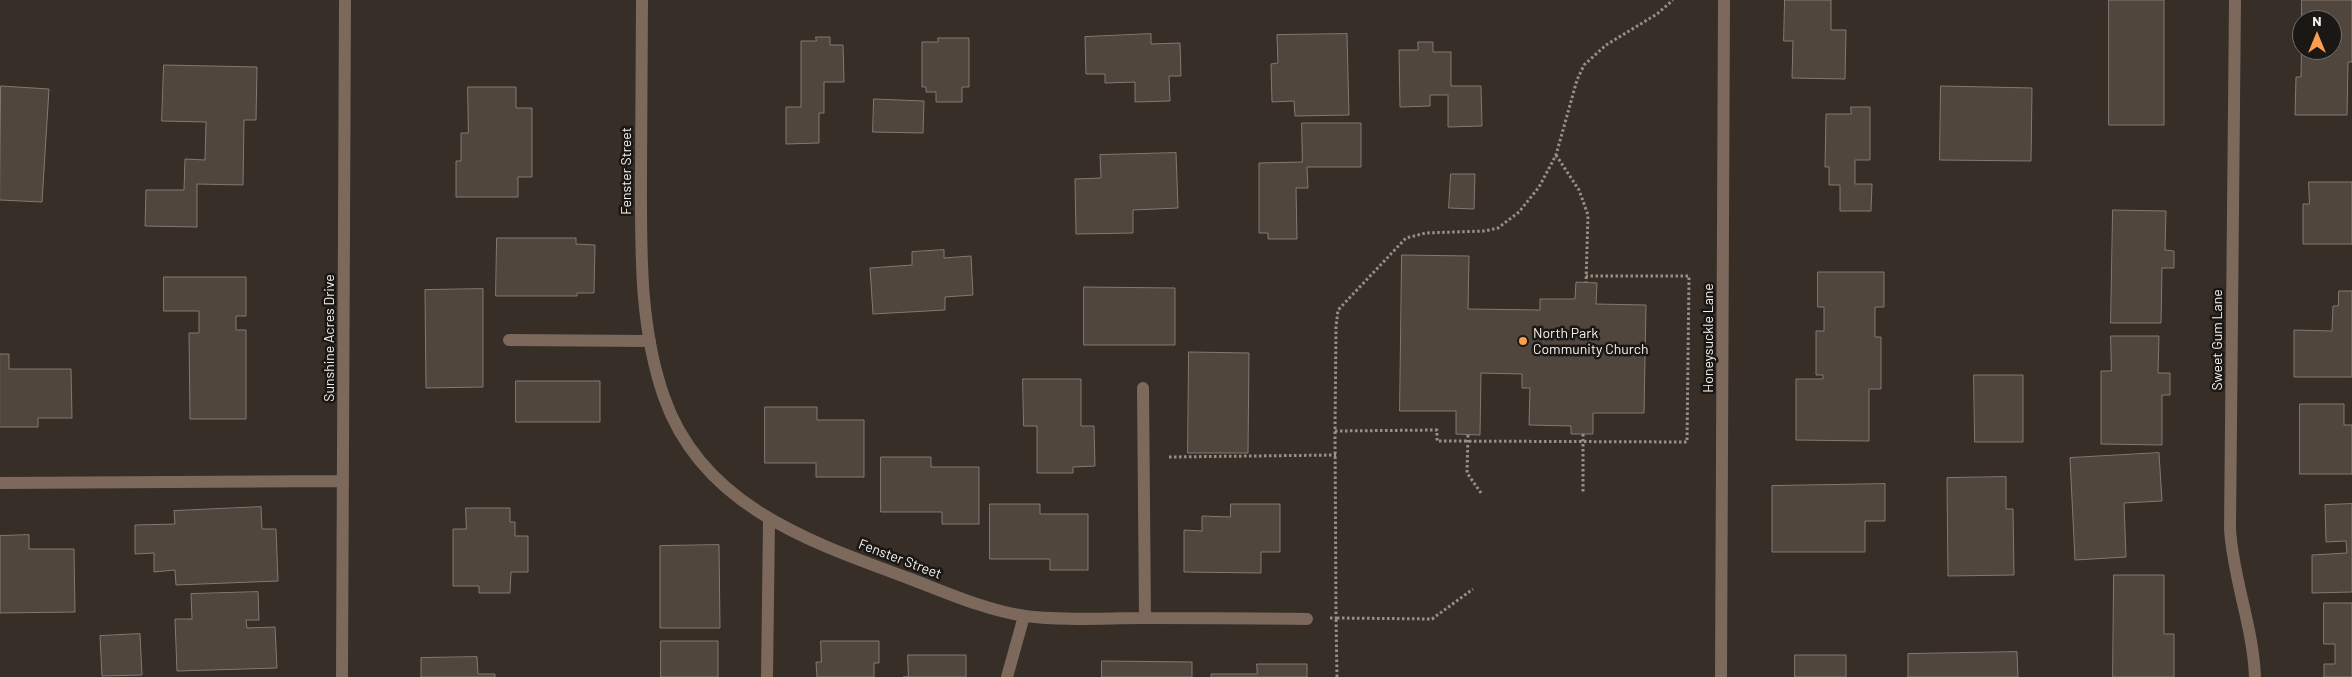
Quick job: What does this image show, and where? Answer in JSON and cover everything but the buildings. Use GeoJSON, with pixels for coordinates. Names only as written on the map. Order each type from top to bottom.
{"type":"FeatureCollection","features":[{"type":"Feature","properties":{"kind":"street","name":"Sunshine Acres Drive"},"geometry":{"type":"LineString","coordinates":[[342,677],[346,0]]}},
{"type":"Feature","properties":{"kind":"street","name":"Fenster Street"},"geometry":{"type":"LineString","coordinates":[[642,0],[641,270],[650,341],[665,398],[678,430],[694,454],[721,484],[770,521],[880,568],[970,601],[1024,616],[1307,618]]}},
{"type":"Feature","properties":{"kind":"street","name":"Honeysuckle Lane"},"geometry":{"type":"LineString","coordinates":[[1721,677],[1724,0]]}},
{"type":"Feature","properties":{"kind":"street","name":"Sweet Gum Lane"},"geometry":{"type":"LineString","coordinates":[[2235,0],[2230,529],[2235,570],[2251,636],[2255,677]]}},
{"type":"Feature","properties":{"kind":"street"},"geometry":{"type":"LineString","coordinates":[[509,340],[650,341]]}},
{"type":"Feature","properties":{"kind":"street"},"geometry":{"type":"LineString","coordinates":[[1142,388],[1145,618]]}},
{"type":"Feature","properties":{"kind":"street"},"geometry":{"type":"LineString","coordinates":[[0,483],[343,481]]}},
{"type":"Feature","properties":{"kind":"street"},"geometry":{"type":"LineString","coordinates":[[767,677],[770,521]]}},
{"type":"Feature","properties":{"kind":"street"},"geometry":{"type":"LineString","coordinates":[[1007,677],[1024,616]]}},
{"type":"Feature","properties":{"kind":"path"},"geometry":{"type":"LineString","coordinates":[[1337,677],[1335,431],[1336,327],[1338,310],[1406,238],[1426,233],[1485,231],[1498,228],[1509,221],[1531,200],[1556,155],[1577,80],[1584,65],[1606,46],[1657,14],[1673,0]]}},
{"type":"Feature","properties":{"kind":"path"},"geometry":{"type":"LineString","coordinates":[[1556,155],[1578,190],[1588,215],[1586,282]]}},
{"type":"Feature","properties":{"kind":"path"},"geometry":{"type":"LineString","coordinates":[[1335,431],[1437,430],[1437,441],[1468,442],[1687,442],[1689,276],[1586,276]]}},
{"type":"Feature","properties":{"kind":"path"},"geometry":{"type":"LineString","coordinates":[[1468,434],[1467,473],[1481,493]]}},
{"type":"Feature","properties":{"kind":"path"},"geometry":{"type":"LineString","coordinates":[[1583,434],[1583,492]]}},
{"type":"Feature","properties":{"kind":"path"},"geometry":{"type":"LineString","coordinates":[[1143,457],[1336,455]]}},
{"type":"Feature","properties":{"kind":"path"},"geometry":{"type":"LineString","coordinates":[[1307,618],[1432,618],[1473,589]]}},
{"type":"Feature","properties":{"kind":"place","name":"North Park Community Church"},"geometry":{"type":"Point","coordinates":[1523,341]}}]}
